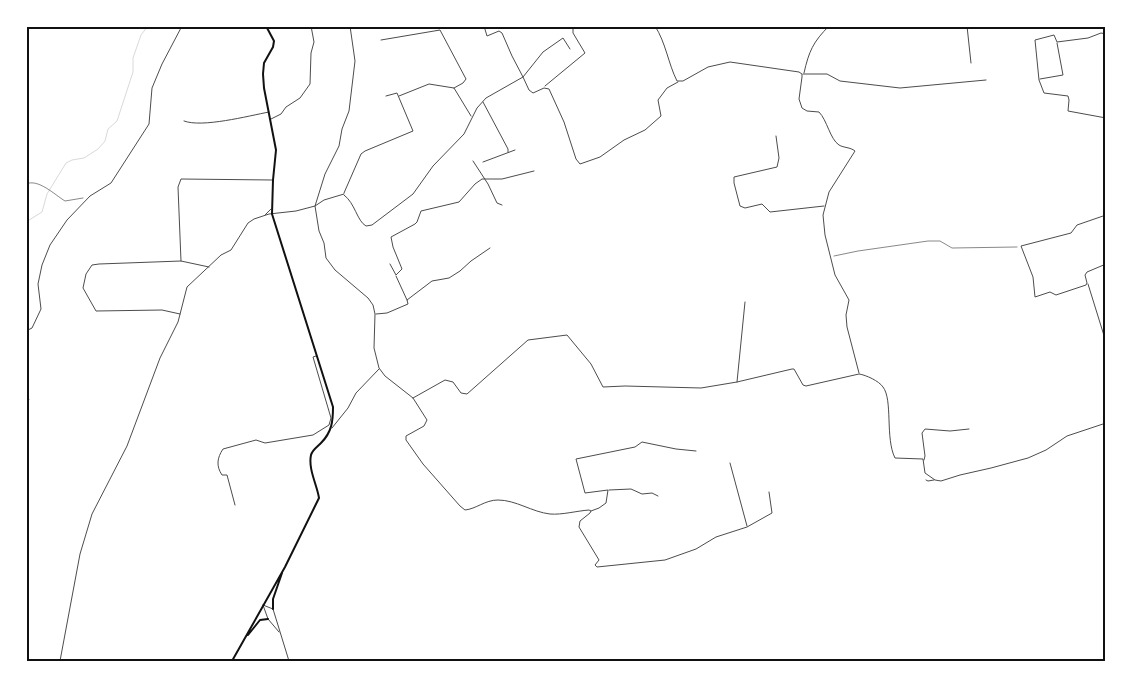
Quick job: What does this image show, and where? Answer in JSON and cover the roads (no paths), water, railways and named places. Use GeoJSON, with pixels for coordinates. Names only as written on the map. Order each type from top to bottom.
{"type":"FeatureCollection","features":[{"type":"Feature","properties":{"kind":"main road"},"geometry":{"type":"LineString","coordinates":[[232,661],[285,567],[319,498],[318,488],[310,464],[310,456],[312,451],[326,438],[333,419],[333,406],[272,214],[276,150],[263,74],[264,63],[273,47],[274,41],[266,26]]}},
{"type":"Feature","properties":{"kind":"main road"},"geometry":{"type":"LineString","coordinates":[[272,609],[273,599],[285,567]]}},
{"type":"Feature","properties":{"kind":"main road"},"geometry":{"type":"LineString","coordinates":[[244,641],[260,620],[268,619]]}},
{"type":"Feature","properties":{"kind":"street"},"geometry":{"type":"LineString","coordinates":[[26,331],[32,328],[40,310],[38,284],[42,265],[50,245],[67,220],[90,196],[111,183],[148,124],[152,88],[182,26]]}},
{"type":"Feature","properties":{"kind":"street"},"geometry":{"type":"LineString","coordinates":[[271,120],[281,114],[286,106],[300,98],[310,84],[311,53],[314,42],[311,26]]}},
{"type":"Feature","properties":{"kind":"street"},"geometry":{"type":"LineString","coordinates":[[350,26],[355,61],[349,111],[342,128],[339,146],[325,174],[315,206],[326,258],[336,270],[368,298],[375,314],[374,348],[379,368],[385,376],[413,398],[427,420],[424,426],[406,436],[406,440],[423,464],[465,510],[470,510],[485,502],[498,500],[512,502],[550,514],[591,511]]}},
{"type":"Feature","properties":{"kind":"street"},"geometry":{"type":"LineString","coordinates":[[484,26],[487,36],[499,31],[502,33],[523,77],[530,90],[534,93],[544,88],[585,53],[573,33],[573,29],[577,26]]}},
{"type":"Feature","properties":{"kind":"street"},"geometry":{"type":"LineString","coordinates":[[655,26],[660,34],[673,74],[679,82]]}},
{"type":"Feature","properties":{"kind":"street"},"geometry":{"type":"LineString","coordinates":[[829,26],[810,50],[803,74],[799,99],[802,108],[807,111],[819,112],[839,145],[855,151],[834,183],[823,215],[825,235],[835,275],[849,300],[846,315],[847,327],[859,374]]}},
{"type":"Feature","properties":{"kind":"street"},"geometry":{"type":"LineString","coordinates":[[967,26],[971,63]]}},
{"type":"Feature","properties":{"kind":"street"},"geometry":{"type":"LineString","coordinates":[[380,40],[440,30],[466,79],[454,88],[429,84],[398,96]]}},
{"type":"Feature","properties":{"kind":"street"},"geometry":{"type":"LineString","coordinates":[[1057,42],[1088,38],[1101,33],[1106,34]]}},
{"type":"Feature","properties":{"kind":"street"},"geometry":{"type":"LineString","coordinates":[[1039,80],[1063,74],[1054,35],[1035,40],[1039,80],[1044,93],[1068,96],[1068,111],[1106,118]]}},
{"type":"Feature","properties":{"kind":"street"},"geometry":{"type":"LineString","coordinates":[[344,194],[357,211],[362,224],[366,226],[372,225],[413,194],[433,166],[464,134],[472,117],[486,98],[523,77],[543,52],[563,38],[570,49]]}},
{"type":"Feature","properties":{"kind":"street"},"geometry":{"type":"LineString","coordinates":[[544,88],[549,89],[563,119],[576,159],[580,164],[600,157],[624,140],[645,130],[661,116],[658,100],[667,88],[708,67],[730,62],[756,64],[767,68],[803,74],[828,74],[840,81],[900,88],[986,80]]}},
{"type":"Feature","properties":{"kind":"street"},"geometry":{"type":"LineString","coordinates":[[454,88],[472,117]]}},
{"type":"Feature","properties":{"kind":"street"},"geometry":{"type":"LineString","coordinates":[[344,194],[361,154],[413,131],[398,96],[395,93],[386,96]]}},
{"type":"Feature","properties":{"kind":"street"},"geometry":{"type":"LineString","coordinates":[[483,101],[508,152]]}},
{"type":"Feature","properties":{"kind":"street"},"geometry":{"type":"LineString","coordinates":[[184,120],[190,123],[205,122],[269,112]]}},
{"type":"Feature","properties":{"kind":"street"},"geometry":{"type":"LineString","coordinates":[[776,136],[779,158],[777,167],[734,177],[740,206],[745,208],[762,204],[770,212],[825,206]]}},
{"type":"Feature","properties":{"kind":"street"},"geometry":{"type":"LineString","coordinates":[[483,162],[515,150]]}},
{"type":"Feature","properties":{"kind":"street"},"geometry":{"type":"LineString","coordinates":[[473,161],[497,203],[502,205]]}},
{"type":"Feature","properties":{"kind":"street"},"geometry":{"type":"LineString","coordinates":[[396,275],[402,270],[392,246],[391,237],[415,224],[421,211],[458,202],[475,184],[485,179],[502,179],[534,171]]}},
{"type":"Feature","properties":{"kind":"street"},"geometry":{"type":"LineString","coordinates":[[181,261],[178,187],[181,179],[273,180]]}},
{"type":"Feature","properties":{"kind":"street"},"geometry":{"type":"LineString","coordinates":[[60,661],[80,554],[92,514],[113,472],[120,463],[160,358],[180,314],[187,287],[221,255],[231,250],[248,223],[264,216],[315,206],[324,200],[344,194]]}},
{"type":"Feature","properties":{"kind":"street"},"geometry":{"type":"LineString","coordinates":[[264,216],[272,206]]}},
{"type":"Feature","properties":{"kind":"street"},"geometry":{"type":"LineString","coordinates":[[1088,283],[1056,295],[1050,292],[1035,297],[1033,277],[1021,246],[1071,233],[1077,225],[1106,215]]}},
{"type":"Feature","properties":{"kind":"street"},"geometry":{"type":"LineString","coordinates":[[264,216],[271,216],[274,220]]}},
{"type":"Feature","properties":{"kind":"street"},"geometry":{"type":"LineString","coordinates":[[407,300],[432,280],[449,278],[490,248]]}},
{"type":"Feature","properties":{"kind":"street"},"geometry":{"type":"LineString","coordinates":[[180,314],[162,310],[96,311],[83,288],[86,274],[92,265],[181,261],[210,267]]}},
{"type":"Feature","properties":{"kind":"street"},"geometry":{"type":"LineString","coordinates":[[375,314],[387,313],[408,304],[390,264]]}},
{"type":"Feature","properties":{"kind":"street"},"geometry":{"type":"LineString","coordinates":[[1106,264],[1087,272],[1085,275],[1106,342]]}},
{"type":"Feature","properties":{"kind":"street"},"geometry":{"type":"LineString","coordinates":[[737,382],[745,302]]}},
{"type":"Feature","properties":{"kind":"street"},"geometry":{"type":"LineString","coordinates":[[413,398],[445,380],[453,382],[461,394],[466,394],[528,340],[567,335],[591,364],[603,387],[701,388],[792,369],[794,369],[803,385],[806,386],[859,374],[872,379],[883,387],[887,398],[889,442],[895,458],[920,458],[924,460]]}},
{"type":"Feature","properties":{"kind":"street"},"geometry":{"type":"LineString","coordinates":[[235,505],[227,476],[222,475],[219,470],[217,458],[222,449],[256,440],[265,443],[312,435],[329,425],[331,418],[312,357],[316,356]]}},
{"type":"Feature","properties":{"kind":"street"},"geometry":{"type":"LineString","coordinates":[[331,428],[348,408],[356,393],[379,368]]}},
{"type":"Feature","properties":{"kind":"street"},"geometry":{"type":"LineString","coordinates":[[26,396],[28,399],[26,405]]}},
{"type":"Feature","properties":{"kind":"street"},"geometry":{"type":"LineString","coordinates":[[969,429],[950,431],[925,429],[922,432],[926,456],[924,460],[925,473],[941,482],[960,475],[1028,458],[1046,450],[1067,436],[1106,423]]}},
{"type":"Feature","properties":{"kind":"street"},"geometry":{"type":"LineString","coordinates":[[658,496],[652,493],[642,494],[631,489],[584,493],[576,460],[635,447],[642,442],[696,451]]}},
{"type":"Feature","properties":{"kind":"street"},"geometry":{"type":"LineString","coordinates":[[730,463],[747,526]]}},
{"type":"Feature","properties":{"kind":"street"},"geometry":{"type":"LineString","coordinates":[[926,480],[935,480]]}},
{"type":"Feature","properties":{"kind":"street"},"geometry":{"type":"LineString","coordinates":[[608,490],[606,503],[600,508],[591,511],[580,521],[579,527],[599,560],[596,565],[597,567],[665,560],[696,549],[716,537],[747,526],[772,513],[769,492]]}},
{"type":"Feature","properties":{"kind":"street"},"geometry":{"type":"LineString","coordinates":[[263,605],[272,609],[289,661]]}},
{"type":"Feature","properties":{"kind":"street"},"geometry":{"type":"LineString","coordinates":[[263,605],[268,619],[279,632]]}},
{"type":"Feature","properties":{"kind":"waterway"},"geometry":{"type":"LineString","coordinates":[[26,222],[42,212],[47,194],[66,163],[84,158],[98,149],[105,141],[108,129],[117,121],[133,72],[133,58],[141,35],[148,26]]}}]}
